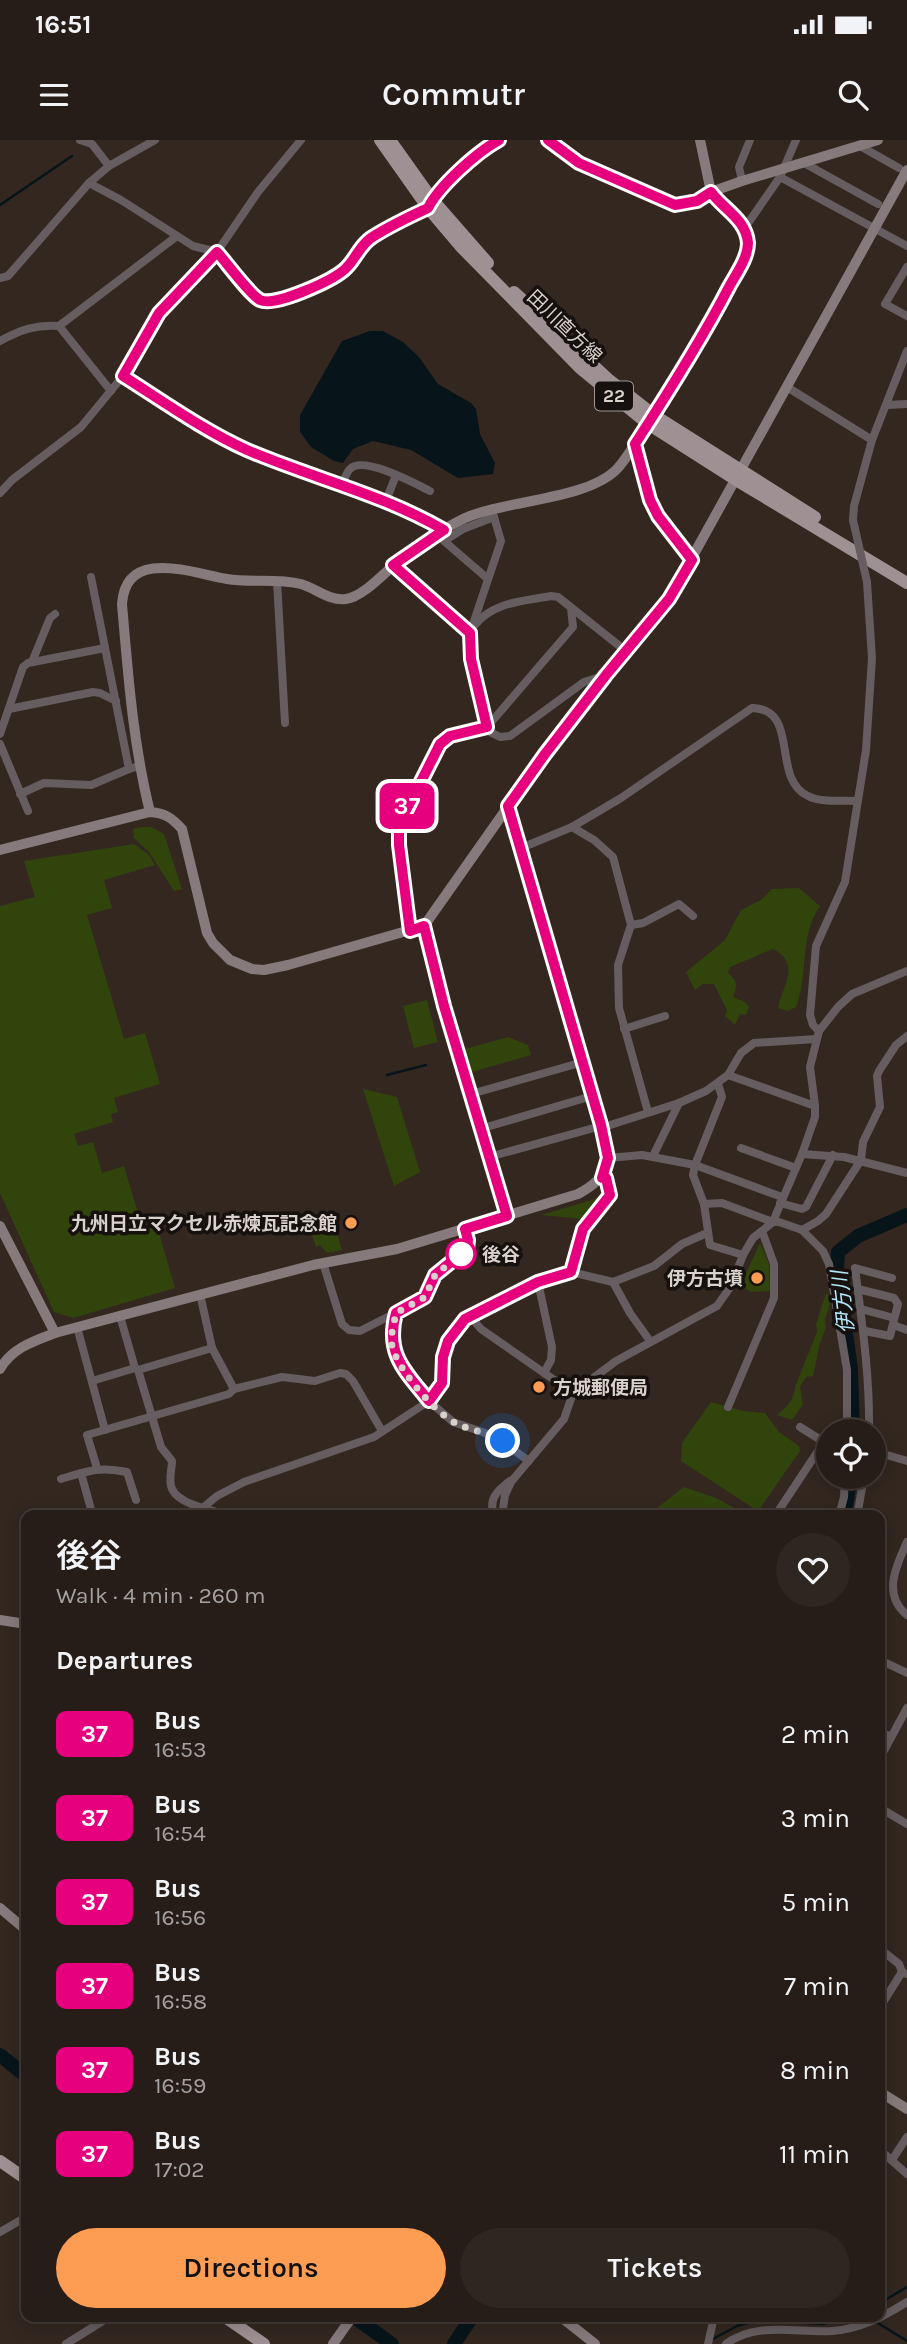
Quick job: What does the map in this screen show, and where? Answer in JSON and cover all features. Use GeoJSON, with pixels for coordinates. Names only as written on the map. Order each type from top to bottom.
{"type":"FeatureCollection","features":[{"type":"Feature","properties":{"kind":"main road","name":"田川直方線"},"geometry":{"type":"LineString","coordinates":[[380,140],[430,203],[501,278],[651,419],[907,583]]}},
{"type":"Feature","properties":{"kind":"main road","name":"田川直方線"},"geometry":{"type":"LineString","coordinates":[[390,140],[430,203]]}},
{"type":"Feature","properties":{"kind":"main road","name":"田川直方線"},"geometry":{"type":"LineString","coordinates":[[738,476],[907,573]]}},
{"type":"Feature","properties":{"kind":"main road"},"geometry":{"type":"LineString","coordinates":[[0,2161],[21,2176]]}},
{"type":"Feature","properties":{"kind":"main road"},"geometry":{"type":"LineString","coordinates":[[232,2322],[264,2344]]}},
{"type":"Feature","properties":{"kind":"street"},"geometry":{"type":"LineString","coordinates":[[80,140],[92,144],[110,166]]}},
{"type":"Feature","properties":{"kind":"street"},"geometry":{"type":"LineString","coordinates":[[0,278],[8,276],[89,183],[110,166],[155,140]]}},
{"type":"Feature","properties":{"kind":"street"},"geometry":{"type":"LineString","coordinates":[[0,493],[12,480],[81,427],[123,376],[159,313],[217,252],[258,192],[301,140]]}},
{"type":"Feature","properties":{"kind":"street"},"geometry":{"type":"LineString","coordinates":[[89,183],[193,246],[217,252],[258,299],[270,302],[345,270],[362,245],[430,203],[462,169],[499,140]]}},
{"type":"Feature","properties":{"kind":"street"},"geometry":{"type":"LineString","coordinates":[[548,140],[579,163],[675,205],[697,201],[711,192],[742,181],[780,174],[804,163],[878,140]]}},
{"type":"Feature","properties":{"kind":"street"},"geometry":{"type":"LineString","coordinates":[[134,767],[122,604],[123,592],[130,577],[149,569],[191,570],[228,579],[301,584],[326,596],[345,599],[361,592],[393,565],[464,519],[493,514],[588,487],[616,470],[711,321],[746,255],[748,242],[739,220],[719,204],[711,192],[699,140]]}},
{"type":"Feature","properties":{"kind":"street"},"geometry":{"type":"LineString","coordinates":[[742,181],[739,167],[750,140]]}},
{"type":"Feature","properties":{"kind":"street"},"geometry":{"type":"LineString","coordinates":[[744,229],[780,174],[796,140]]}},
{"type":"Feature","properties":{"kind":"street"},"geometry":{"type":"LineString","coordinates":[[0,850],[150,812],[162,813],[172,818],[182,830],[207,933],[221,953],[252,969],[276,968],[424,926],[545,754],[669,599],[692,560],[874,228],[903,169],[860,146]]}},
{"type":"Feature","properties":{"kind":"street"},"geometry":{"type":"LineString","coordinates":[[804,163],[878,204]]}},
{"type":"Feature","properties":{"kind":"street"},"geometry":{"type":"LineString","coordinates":[[780,174],[907,246]]}},
{"type":"Feature","properties":{"kind":"street"},"geometry":{"type":"LineString","coordinates":[[0,341],[33,327],[60,326],[177,236]]}},
{"type":"Feature","properties":{"kind":"street"},"geometry":{"type":"LineString","coordinates":[[907,267],[885,304],[907,316]]}},
{"type":"Feature","properties":{"kind":"street"},"geometry":{"type":"LineString","coordinates":[[60,326],[111,391]]}},
{"type":"Feature","properties":{"kind":"street"},"geometry":{"type":"LineString","coordinates":[[817,1035],[810,1015],[816,946],[845,882],[866,750],[872,658],[867,582],[853,520],[854,506],[872,440],[907,351]]}},
{"type":"Feature","properties":{"kind":"street"},"geometry":{"type":"LineString","coordinates":[[123,376],[214,434],[248,450],[386,501],[444,530]]}},
{"type":"Feature","properties":{"kind":"street"},"geometry":{"type":"LineString","coordinates":[[787,387],[872,440]]}},
{"type":"Feature","properties":{"kind":"street"},"geometry":{"type":"LineString","coordinates":[[887,405],[907,404]]}},
{"type":"Feature","properties":{"kind":"street"},"geometry":{"type":"LineString","coordinates":[[635,444],[650,500],[658,516],[692,560]]}},
{"type":"Feature","properties":{"kind":"street"},"geometry":{"type":"LineString","coordinates":[[342,485],[350,468],[356,466],[382,469],[430,491]]}},
{"type":"Feature","properties":{"kind":"street"},"geometry":{"type":"LineString","coordinates":[[386,501],[396,475]]}},
{"type":"Feature","properties":{"kind":"street"},"geometry":{"type":"LineString","coordinates":[[493,514],[500,541],[470,633],[471,659],[490,732],[500,737],[510,736],[584,682],[606,675]]}},
{"type":"Feature","properties":{"kind":"street"},"geometry":{"type":"LineString","coordinates":[[488,579],[444,541],[493,514]]}},
{"type":"Feature","properties":{"kind":"street"},"geometry":{"type":"LineString","coordinates":[[393,565],[470,633]]}},
{"type":"Feature","properties":{"kind":"street"},"geometry":{"type":"LineString","coordinates":[[91,578],[116,701],[134,767],[150,812]]}},
{"type":"Feature","properties":{"kind":"street"},"geometry":{"type":"LineString","coordinates":[[276,581],[285,723]]}},
{"type":"Feature","properties":{"kind":"street"},"geometry":{"type":"LineString","coordinates":[[470,633],[480,620],[494,609],[551,596],[558,597],[627,652]]}},
{"type":"Feature","properties":{"kind":"street"},"geometry":{"type":"LineString","coordinates":[[410,931],[399,825],[440,744],[450,736],[487,727],[573,627],[571,608]]}},
{"type":"Feature","properties":{"kind":"street"},"geometry":{"type":"LineString","coordinates":[[32,663],[50,618],[55,614]]}},
{"type":"Feature","properties":{"kind":"street"},"geometry":{"type":"LineString","coordinates":[[0,734],[23,667],[105,648]]}},
{"type":"Feature","properties":{"kind":"street"},"geometry":{"type":"LineString","coordinates":[[9,709],[93,692],[116,701]]}},
{"type":"Feature","properties":{"kind":"street"},"geometry":{"type":"LineString","coordinates":[[521,848],[572,827],[621,798],[752,708],[767,709],[776,717],[792,779],[802,792],[810,797],[857,801]]}},
{"type":"Feature","properties":{"kind":"street"},"geometry":{"type":"LineString","coordinates":[[0,744],[28,811]]}},
{"type":"Feature","properties":{"kind":"street"},"geometry":{"type":"LineString","coordinates":[[20,794],[44,783],[91,785],[134,767]]}},
{"type":"Feature","properties":{"kind":"street"},"geometry":{"type":"LineString","coordinates":[[0,1369],[4,1362],[27,1343],[55,1333],[323,1263],[397,1249],[578,1194],[602,1178],[608,1158],[601,1127],[508,806]]}},
{"type":"Feature","properties":{"kind":"street"},"geometry":{"type":"LineString","coordinates":[[572,827],[594,840],[613,857],[631,925],[623,944],[617,976],[619,1008],[648,1112]]}},
{"type":"Feature","properties":{"kind":"street"},"geometry":{"type":"LineString","coordinates":[[631,925],[643,923],[678,904],[693,916]]}},
{"type":"Feature","properties":{"kind":"street"},"geometry":{"type":"LineString","coordinates":[[424,926],[438,986],[507,1216]]}},
{"type":"Feature","properties":{"kind":"street"},"geometry":{"type":"LineString","coordinates":[[492,1510],[494,1496],[516,1475],[564,1419],[573,1393],[616,1360],[717,1306],[731,1286],[753,1238],[773,1222],[802,1153],[814,1117],[810,1067],[817,1035],[838,1007],[852,994],[907,971]]}},
{"type":"Feature","properties":{"kind":"street"},"geometry":{"type":"LineString","coordinates":[[624,1029],[665,1016]]}},
{"type":"Feature","properties":{"kind":"street"},"geometry":{"type":"LineString","coordinates":[[489,1157],[601,1127],[679,1102],[718,1084],[728,1075],[741,1052],[754,1043],[817,1035]]}},
{"type":"Feature","properties":{"kind":"street"},"geometry":{"type":"LineString","coordinates":[[802,1230],[826,1214],[861,1160],[863,1142],[880,1107],[879,1071],[896,1045],[907,1036]]}},
{"type":"Feature","properties":{"kind":"street"},"geometry":{"type":"LineString","coordinates":[[471,1094],[583,1062]]}},
{"type":"Feature","properties":{"kind":"street"},"geometry":{"type":"LineString","coordinates":[[728,1075],[815,1106]]}},
{"type":"Feature","properties":{"kind":"street"},"geometry":{"type":"LineString","coordinates":[[718,1084],[722,1097],[695,1165],[694,1179],[704,1204],[710,1245],[743,1255]]}},
{"type":"Feature","properties":{"kind":"street"},"geometry":{"type":"LineString","coordinates":[[481,1129],[592,1096]]}},
{"type":"Feature","properties":{"kind":"street"},"geometry":{"type":"LineString","coordinates":[[653,1156],[679,1102]]}},
{"type":"Feature","properties":{"kind":"street"},"geometry":{"type":"LineString","coordinates":[[741,1148],[796,1168]]}},
{"type":"Feature","properties":{"kind":"street"},"geometry":{"type":"LineString","coordinates":[[802,1153],[861,1160],[907,1173]]}},
{"type":"Feature","properties":{"kind":"street"},"geometry":{"type":"LineString","coordinates":[[608,1158],[653,1156],[695,1165],[802,1209],[806,1207],[833,1155]]}},
{"type":"Feature","properties":{"kind":"street"},"geometry":{"type":"LineString","coordinates":[[571,1272],[583,1229],[609,1198],[606,1178],[602,1178]]}},
{"type":"Feature","properties":{"kind":"street"},"geometry":{"type":"LineString","coordinates":[[704,1204],[722,1203],[802,1230],[823,1251],[829,1265],[849,1369],[847,1419]]}},
{"type":"Feature","properties":{"kind":"street"},"geometry":{"type":"LineString","coordinates":[[0,1226],[55,1333]]}},
{"type":"Feature","properties":{"kind":"street"},"geometry":{"type":"LineString","coordinates":[[323,1263],[342,1324],[349,1330],[363,1330],[425,1297],[435,1275],[467,1249],[465,1229]]}},
{"type":"Feature","properties":{"kind":"street"},"geometry":{"type":"LineString","coordinates":[[728,1407],[774,1298],[774,1264],[762,1231]]}},
{"type":"Feature","properties":{"kind":"street"},"geometry":{"type":"LineString","coordinates":[[201,1508],[244,1482],[374,1437],[429,1401],[442,1383],[443,1357],[448,1341],[457,1326],[469,1315],[538,1282],[571,1272],[613,1282],[647,1269],[681,1244],[707,1233]]}},
{"type":"Feature","properties":{"kind":"street"},"geometry":{"type":"LineString","coordinates":[[868,1419],[864,1331],[855,1268],[892,1278]]}},
{"type":"Feature","properties":{"kind":"street"},"geometry":{"type":"LineString","coordinates":[[538,1282],[552,1347],[551,1360],[544,1373]]}},
{"type":"Feature","properties":{"kind":"street"},"geometry":{"type":"LineString","coordinates":[[613,1282],[650,1341]]}},
{"type":"Feature","properties":{"kind":"street"},"geometry":{"type":"LineString","coordinates":[[858,1289],[894,1298],[898,1304],[890,1336],[864,1331]]}},
{"type":"Feature","properties":{"kind":"street"},"geometry":{"type":"LineString","coordinates":[[200,1294],[212,1348],[234,1389]]}},
{"type":"Feature","properties":{"kind":"street"},"geometry":{"type":"LineString","coordinates":[[861,1309],[907,1330]]}},
{"type":"Feature","properties":{"kind":"street"},"geometry":{"type":"LineString","coordinates":[[396,1313],[392,1340],[397,1360],[429,1401],[453,1422],[494,1436],[528,1461]]}},
{"type":"Feature","properties":{"kind":"street"},"geometry":{"type":"LineString","coordinates":[[469,1315],[481,1329],[573,1393]]}},
{"type":"Feature","properties":{"kind":"street"},"geometry":{"type":"LineString","coordinates":[[120,1316],[161,1447],[172,1461],[172,1489],[176,1495],[209,1510]]}},
{"type":"Feature","properties":{"kind":"street"},"geometry":{"type":"LineString","coordinates":[[77,1327],[105,1430]]}},
{"type":"Feature","properties":{"kind":"street"},"geometry":{"type":"LineString","coordinates":[[92,1381],[212,1348]]}},
{"type":"Feature","properties":{"kind":"street"},"geometry":{"type":"LineString","coordinates":[[849,1369],[864,1369]]}},
{"type":"Feature","properties":{"kind":"street"},"geometry":{"type":"LineString","coordinates":[[97,1468],[87,1435],[229,1394],[234,1389],[282,1377],[315,1381],[346,1374],[353,1381],[382,1431]]}},
{"type":"Feature","properties":{"kind":"street"},"geometry":{"type":"LineString","coordinates":[[779,1510],[824,1442],[800,1427]]}},
{"type":"Feature","properties":{"kind":"street"},"geometry":{"type":"LineString","coordinates":[[886,1455],[907,1461]]}},
{"type":"Feature","properties":{"kind":"street"},"geometry":{"type":"LineString","coordinates":[[61,1479],[97,1468],[127,1472],[135,1500]]}},
{"type":"Feature","properties":{"kind":"street"},"geometry":{"type":"LineString","coordinates":[[81,1473],[91,1510]]}},
{"type":"Feature","properties":{"kind":"street"},"geometry":{"type":"LineString","coordinates":[[503,1510],[505,1495],[516,1475]]}},
{"type":"Feature","properties":{"kind":"street"},"geometry":{"type":"LineString","coordinates":[[841,1510],[844,1489]]}},
{"type":"Feature","properties":{"kind":"street"},"geometry":{"type":"LineString","coordinates":[[858,1510],[862,1489]]}},
{"type":"Feature","properties":{"kind":"street"},"geometry":{"type":"LineString","coordinates":[[907,1542],[896,1566],[892,1586],[895,1602],[907,1615]]}},
{"type":"Feature","properties":{"kind":"street"},"geometry":{"type":"LineString","coordinates":[[0,1620],[21,1623]]}},
{"type":"Feature","properties":{"kind":"street"},"geometry":{"type":"LineString","coordinates":[[885,1662],[907,1673]]}},
{"type":"Feature","properties":{"kind":"street"},"geometry":{"type":"LineString","coordinates":[[885,1748],[907,1708]]}},
{"type":"Feature","properties":{"kind":"street"},"geometry":{"type":"LineString","coordinates":[[885,1734],[891,1737]]}},
{"type":"Feature","properties":{"kind":"street"},"geometry":{"type":"LineString","coordinates":[[885,1811],[907,1824]]}},
{"type":"Feature","properties":{"kind":"street"},"geometry":{"type":"LineString","coordinates":[[0,1908],[21,1926]]}},
{"type":"Feature","properties":{"kind":"street"},"geometry":{"type":"LineString","coordinates":[[885,1953],[899,1964],[904,1973],[885,2000]]}},
{"type":"Feature","properties":{"kind":"street"},"geometry":{"type":"LineString","coordinates":[[885,2095],[907,2109]]}},
{"type":"Feature","properties":{"kind":"street"},"geometry":{"type":"LineString","coordinates":[[892,2160],[907,2137]]}},
{"type":"Feature","properties":{"kind":"street"},"geometry":{"type":"LineString","coordinates":[[885,2154],[907,2174]]}},
{"type":"Feature","properties":{"kind":"street"},"geometry":{"type":"LineString","coordinates":[[0,2232],[21,2220]]}},
{"type":"Feature","properties":{"kind":"street"},"geometry":{"type":"LineString","coordinates":[[885,2315],[907,2302]]}},
{"type":"Feature","properties":{"kind":"street"},"geometry":{"type":"LineString","coordinates":[[66,2344],[101,2322]]}},
{"type":"Feature","properties":{"kind":"street"},"geometry":{"type":"LineString","coordinates":[[333,2344],[348,2322]]}},
{"type":"Feature","properties":{"kind":"street"},"geometry":{"type":"LineString","coordinates":[[567,2322],[595,2344]]}},
{"type":"Feature","properties":{"kind":"street"},"geometry":{"type":"LineString","coordinates":[[708,2344],[713,2322]]}},
{"type":"Feature","properties":{"kind":"street"},"geometry":{"type":"LineString","coordinates":[[726,2344],[737,2336],[752,2331],[833,2331],[870,2322]]}},
{"type":"Feature","properties":{"kind":"green space"},"geometry":{"type":"Polygon","coordinates":[[[151,827],[164,834],[182,889],[174,891],[149,852],[134,838],[133,829],[151,827]]]}},
{"type":"Feature","properties":{"kind":"green space"},"geometry":{"type":"Polygon","coordinates":[[[134,844],[148,854],[155,865],[104,880],[112,908],[87,915],[124,1039],[145,1033],[160,1084],[114,1098],[118,1112],[111,1114],[113,1122],[74,1134],[78,1146],[93,1142],[102,1173],[124,1166],[143,1230],[157,1226],[175,1288],[73,1318],[54,1312],[0,1193],[0,906],[35,897],[24,861],[134,844]]]}},
{"type":"Feature","properties":{"kind":"green space"},"geometry":{"type":"Polygon","coordinates":[[[799,888],[820,906],[809,930],[796,1007],[788,1011],[778,1008],[788,968],[787,961],[773,949],[730,967],[728,973],[736,984],[733,997],[745,1002],[749,1007],[746,1015],[740,1014],[735,1025],[725,1016],[727,1010],[714,984],[703,984],[695,990],[686,972],[725,940],[741,910],[761,900],[772,889],[799,888]]]}},
{"type":"Feature","properties":{"kind":"green space"},"geometry":{"type":"Polygon","coordinates":[[[427,1000],[438,1042],[414,1048],[403,1006],[427,1000]]]}},
{"type":"Feature","properties":{"kind":"green space"},"geometry":{"type":"Polygon","coordinates":[[[508,1037],[528,1045],[531,1055],[472,1072],[465,1049],[508,1037]]]}},
{"type":"Feature","properties":{"kind":"green space"},"geometry":{"type":"Polygon","coordinates":[[[363,1089],[397,1097],[420,1172],[394,1186],[363,1089]]]}},
{"type":"Feature","properties":{"kind":"green space"},"geometry":{"type":"Polygon","coordinates":[[[598,1196],[601,1200],[583,1219],[541,1215],[595,1199],[598,1196]]]}},
{"type":"Feature","properties":{"kind":"green space"},"geometry":{"type":"Polygon","coordinates":[[[327,1218],[329,1221],[333,1220],[342,1250],[327,1253],[320,1245],[316,1247],[309,1225],[327,1218]]]}},
{"type":"Feature","properties":{"kind":"green space"},"geometry":{"type":"Polygon","coordinates":[[[760,1243],[769,1264],[770,1291],[751,1292],[740,1286],[760,1243]]]}},
{"type":"Feature","properties":{"kind":"green space"},"geometry":{"type":"Polygon","coordinates":[[[826,1293],[831,1300],[825,1320],[826,1328],[813,1376],[806,1377],[800,1387],[803,1404],[792,1420],[777,1415],[792,1399],[817,1332],[816,1324],[826,1293]]]}},
{"type":"Feature","properties":{"kind":"green space"},"geometry":{"type":"Polygon","coordinates":[[[711,1402],[743,1411],[765,1413],[779,1432],[799,1446],[800,1451],[756,1510],[681,1461],[682,1443],[711,1402]]]}},
{"type":"Feature","properties":{"kind":"green space"},"geometry":{"type":"Polygon","coordinates":[[[684,1487],[716,1498],[738,1510],[654,1510],[684,1487]]]}},
{"type":"Feature","properties":{"kind":"shaded area"},"geometry":{"type":"Polygon","coordinates":[[[370,331],[383,331],[403,342],[419,357],[438,384],[471,403],[476,409],[480,434],[495,463],[493,474],[458,478],[411,450],[373,441],[353,449],[343,463],[334,461],[311,447],[300,432],[300,415],[342,341],[370,331]]]}},
{"type":"Feature","properties":{"kind":"waterway"},"geometry":{"type":"LineString","coordinates":[[0,205],[72,156]]}},
{"type":"Feature","properties":{"kind":"waterway"},"geometry":{"type":"LineString","coordinates":[[387,1075],[426,1065]]}},
{"type":"Feature","properties":{"kind":"waterway","name":"伊方川"},"geometry":{"type":"LineString","coordinates":[[853,1419],[851,1369],[837,1269],[838,1252],[858,1236],[907,1215]]}},
{"type":"Feature","properties":{"kind":"waterway","name":"伊方川"},"geometry":{"type":"LineString","coordinates":[[845,1510],[849,1489]]}},
{"type":"Feature","properties":{"kind":"waterway"},"geometry":{"type":"LineString","coordinates":[[0,2055],[21,2072]]}},
{"type":"Feature","properties":{"kind":"waterway"},"geometry":{"type":"LineString","coordinates":[[885,2300],[907,2287]]}},
{"type":"Feature","properties":{"kind":"waterway"},"geometry":{"type":"LineString","coordinates":[[361,2322],[392,2344]]}},
{"type":"Feature","properties":{"kind":"waterway","name":"伊方川"},"geometry":{"type":"LineString","coordinates":[[454,2344],[469,2322]]}},
{"type":"Feature","properties":{"kind":"waterway"},"geometry":{"type":"LineString","coordinates":[[711,2340],[751,2322]]}},
{"type":"Feature","properties":{"kind":"waterway"},"geometry":{"type":"LineString","coordinates":[[790,2322],[830,2322]]}},
{"type":"Feature","properties":{"kind":"waterway"},"geometry":{"type":"LineString","coordinates":[[876,2322],[907,2341]]}},
{"type":"Feature","properties":{"kind":"bus line","name":"37"},"geometry":{"type":"LineString","coordinates":[[499,140],[462,169],[432,199],[428,208],[362,245],[345,270],[280,300],[270,302],[258,299],[217,252],[159,313],[123,376],[214,434],[248,450],[382,500],[444,530],[393,565],[470,633],[471,659],[487,727],[450,736],[440,744],[399,825],[399,845],[410,931],[424,926],[438,986],[507,1216],[465,1229],[467,1249],[439,1270],[425,1297],[396,1313],[392,1345],[397,1360],[429,1401],[442,1383],[444,1351],[457,1326],[469,1315],[527,1287],[571,1272],[583,1229],[610,1195],[606,1178],[602,1178],[608,1158],[601,1125],[508,806],[606,675],[669,599],[692,560],[658,516],[650,500],[635,444],[711,321],[746,255],[748,242],[739,220],[719,204],[711,192],[697,201],[675,205],[579,163],[548,140]]}},
{"type":"Feature","properties":{"kind":"place","name":"九州日立マクセル赤煉瓦記念館"},"geometry":{"type":"Point","coordinates":[351,1223]}},
{"type":"Feature","properties":{"kind":"place","name":"後谷"},"geometry":{"type":"Point","coordinates":[461,1254]}},
{"type":"Feature","properties":{"kind":"place","name":"伊方古墳"},"geometry":{"type":"Point","coordinates":[757,1278]}},
{"type":"Feature","properties":{"kind":"place","name":"方城郵便局"},"geometry":{"type":"Point","coordinates":[539,1387]}},
{"type":"Feature","properties":{"kind":"route"},"geometry":{"type":"LineString","coordinates":[[461,1254],[467,1249],[439,1270],[425,1297],[396,1313],[392,1345],[404,1371],[429,1401],[453,1422],[503,1441]]}}]}
